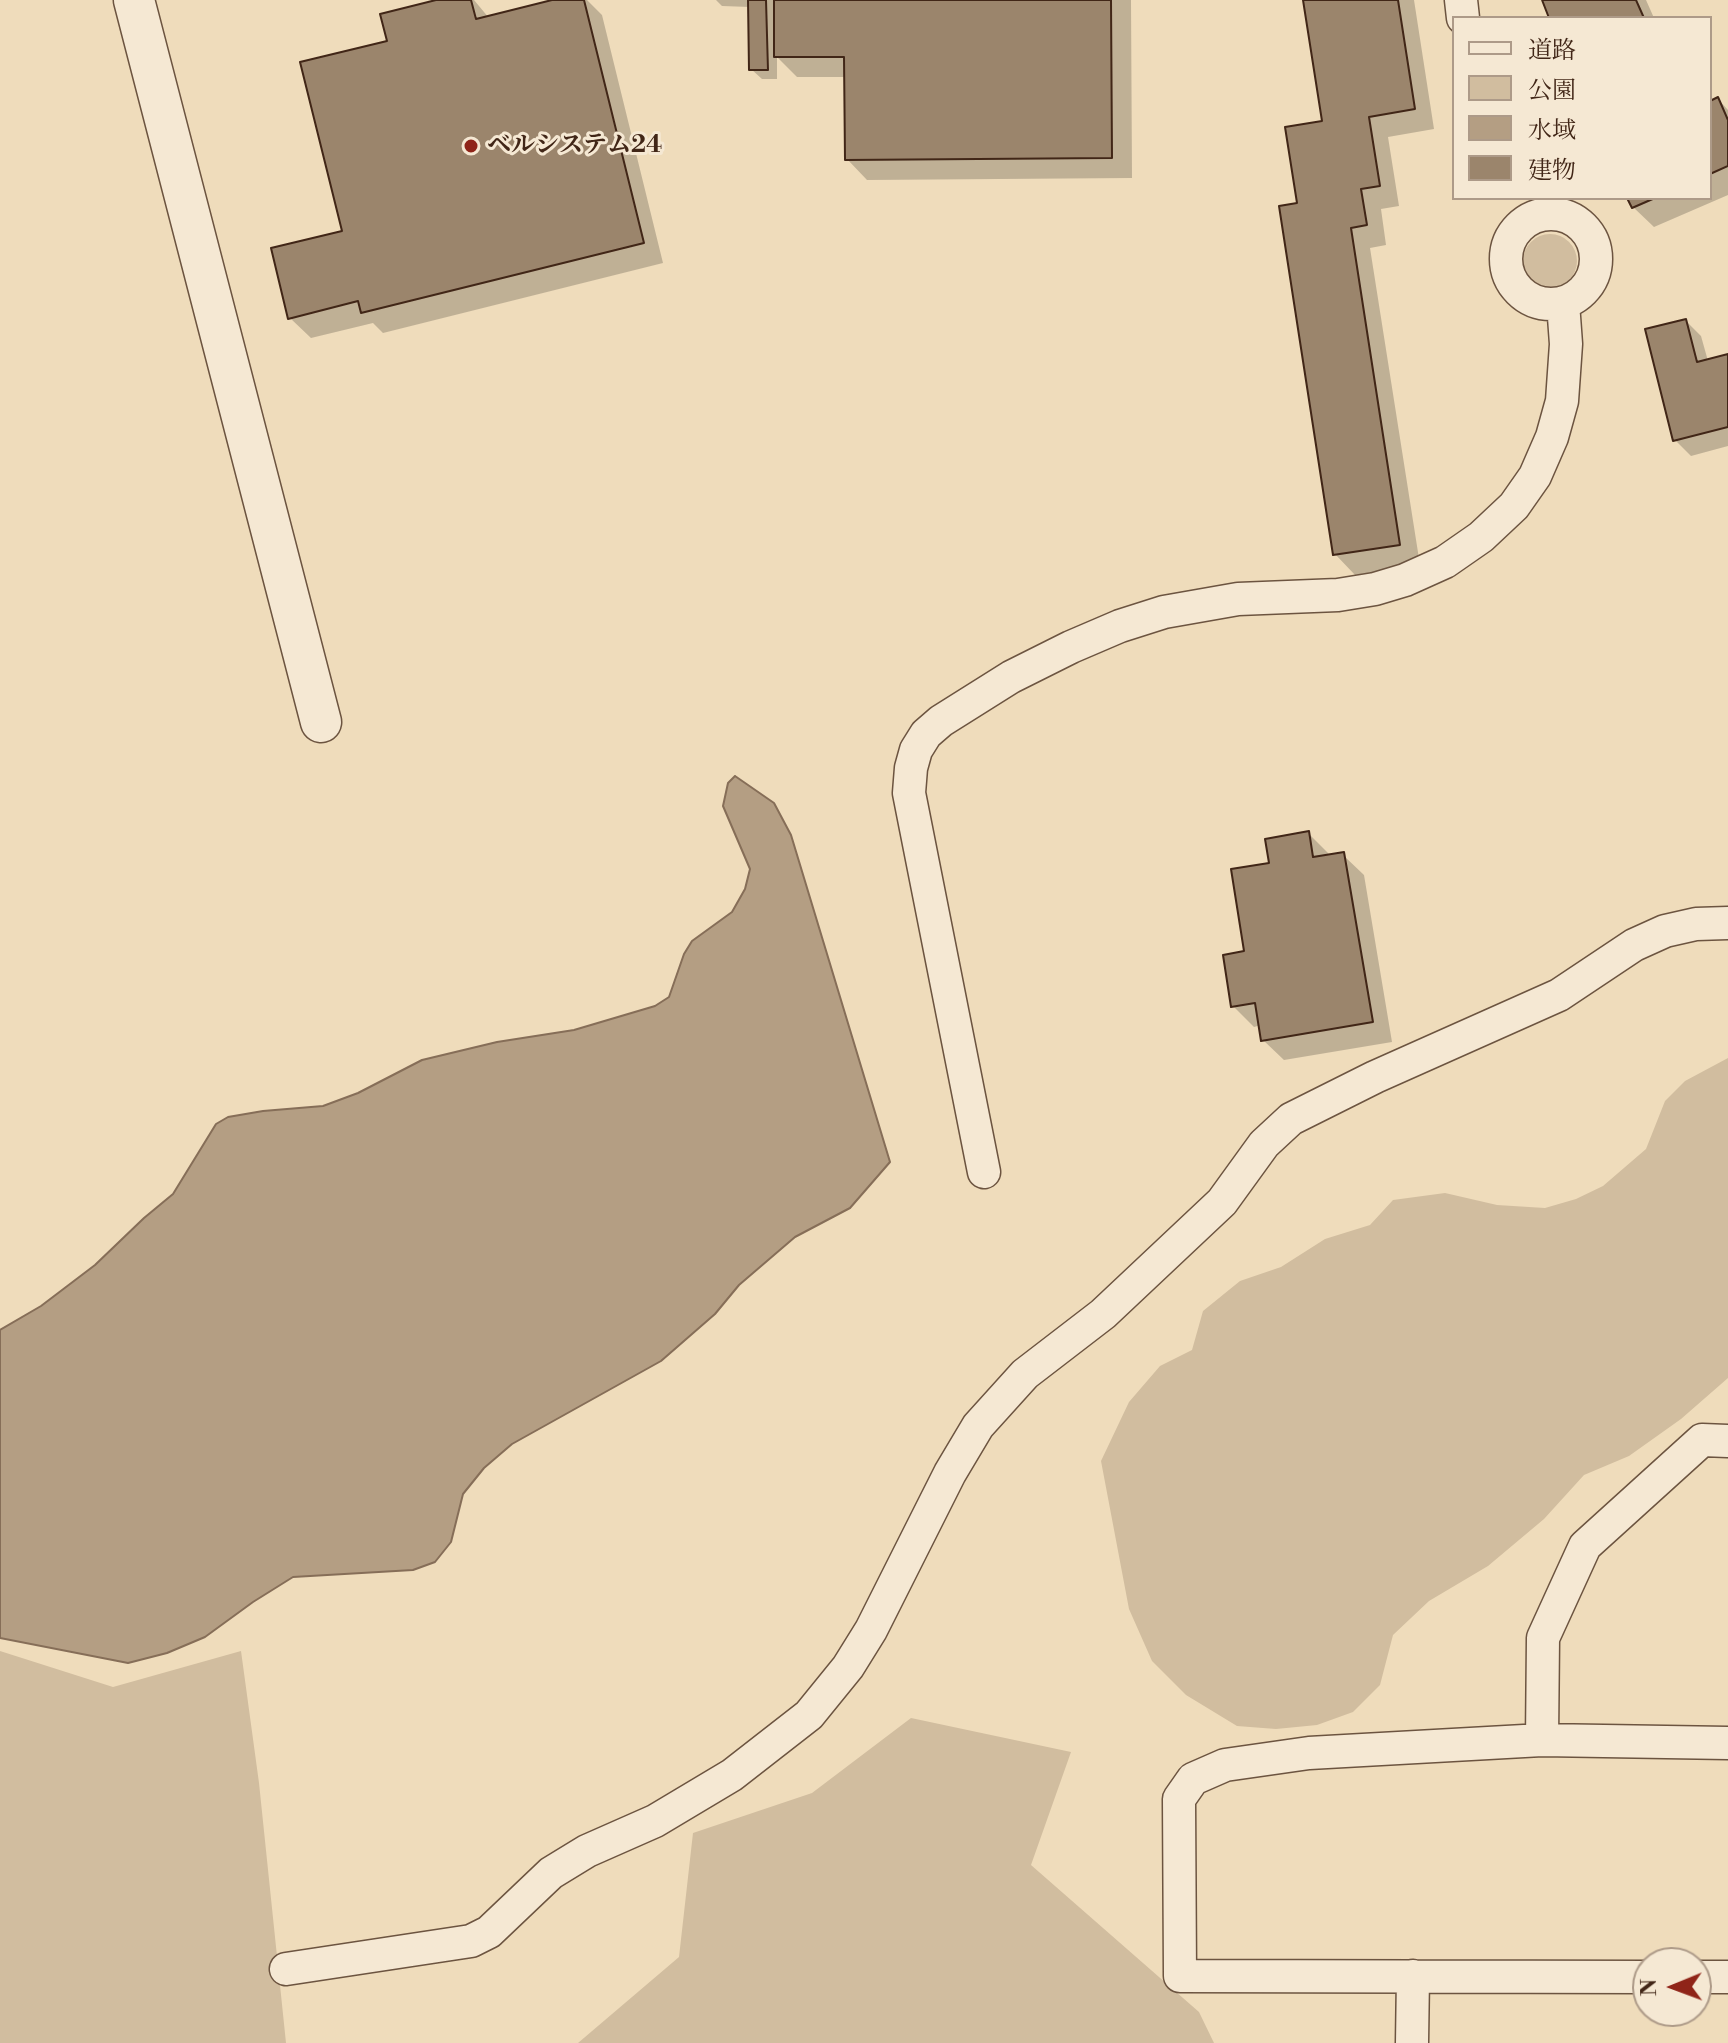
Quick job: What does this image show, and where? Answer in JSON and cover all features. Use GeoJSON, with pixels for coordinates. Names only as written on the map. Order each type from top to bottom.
{"type":"FeatureCollection","features":[{"type":"Feature","properties":{"kind":"street"},"geometry":{"type":"LineString","coordinates":[[134,0],[321,722]]}},
{"type":"Feature","properties":{"kind":"street"},"geometry":{"type":"LineString","coordinates":[[1532,207],[1570,218],[1584,229],[1594,243],[1596,261],[1592,278],[1582,293],[1563,303],[1550,305],[1533,301],[1518,290],[1509,275],[1506,257],[1510,240],[1532,207]]}},
{"type":"Feature","properties":{"kind":"street"},"geometry":{"type":"LineString","coordinates":[[984,1172],[909,793],[916,750],[926,734],[941,721],[1011,677],[1120,626],[1164,612],[1213,602],[1338,595],[1375,589],[1445,562],[1481,537],[1514,506],[1535,476],[1552,437],[1562,401],[1566,344],[1563,303]]}},
{"type":"Feature","properties":{"kind":"street"},"geometry":{"type":"LineString","coordinates":[[286,1969],[471,1941],[489,1932],[551,1873],[587,1851],[655,1821],[732,1775],[809,1715],[848,1667],[871,1630],[950,1473],[978,1426],[1025,1374],[1103,1314],[1222,1202],[1264,1144],[1291,1119],[1375,1077],[1559,995],[1634,945],[1665,931],[1696,924],[1728,923]]}},
{"type":"Feature","properties":{"kind":"street"},"geometry":{"type":"LineString","coordinates":[[1542,1740],[1543,1638],[1585,1546],[1702,1440],[1728,1441]]}},
{"type":"Feature","properties":{"kind":"street"},"geometry":{"type":"LineString","coordinates":[[1632,1977],[1180,1976],[1179,1799],[1193,1779],[1225,1765],[1309,1753],[1542,1740],[1728,1743]]}},
{"type":"Feature","properties":{"kind":"street"},"geometry":{"type":"LineString","coordinates":[[1412,2043],[1413,1976]]}},
{"type":"Feature","properties":{"kind":"green space"},"geometry":{"type":"Polygon","coordinates":[[[1550,234],[1569,242],[1577,261],[1569,280],[1550,288],[1531,280],[1523,261],[1531,242],[1550,234]]]}},
{"type":"Feature","properties":{"kind":"green space"},"geometry":{"type":"Polygon","coordinates":[[[1728,1058],[1728,1378],[1681,1419],[1629,1456],[1584,1475],[1544,1519],[1488,1566],[1429,1601],[1393,1635],[1380,1685],[1353,1712],[1317,1725],[1276,1729],[1237,1726],[1186,1695],[1152,1661],[1129,1609],[1101,1461],[1129,1402],[1160,1366],[1192,1350],[1203,1311],[1240,1281],[1281,1267],[1325,1239],[1370,1225],[1393,1200],[1445,1193],[1497,1205],[1545,1208],[1576,1199],[1603,1186],[1646,1149],[1665,1101],[1685,1081],[1728,1058]]]}},
{"type":"Feature","properties":{"kind":"green space"},"geometry":{"type":"Polygon","coordinates":[[[0,1651],[113,1687],[241,1651],[259,1783],[286,2043],[0,2043],[0,1651]]]}},
{"type":"Feature","properties":{"kind":"green space"},"geometry":{"type":"Polygon","coordinates":[[[911,1718],[1071,1752],[1031,1865],[1199,2012],[1214,2043],[578,2043],[679,1957],[693,1833],[812,1793],[911,1718]]]}},
{"type":"Feature","properties":{"kind":"water"},"geometry":{"type":"Polygon","coordinates":[[[735,776],[774,803],[791,835],[890,1162],[850,1208],[795,1237],[739,1285],[715,1314],[661,1361],[512,1444],[484,1468],[463,1494],[451,1542],[435,1562],[413,1570],[293,1577],[205,1637],[167,1653],[128,1663],[0,1638],[0,1330],[41,1306],[95,1265],[173,1194],[216,1124],[228,1117],[323,1106],[358,1093],[422,1060],[497,1042],[574,1030],[655,1006],[669,997],[684,954],[692,941],[732,912],[745,889],[750,869],[723,806],[728,783],[735,776]]]}},
{"type":"Feature","properties":{"kind":"building","name":"ベルシステム24"},"geometry":{"type":"Polygon","coordinates":[[[436,0],[471,0],[476,19],[552,0],[584,0],[644,243],[361,313],[358,301],[288,319],[271,248],[342,231],[300,62],[387,41],[380,14],[436,0]]]}},
{"type":"Feature","properties":{"kind":"building"},"geometry":{"type":"Polygon","coordinates":[[[748,0],[766,0],[768,70],[749,70],[748,0]]]}},
{"type":"Feature","properties":{"kind":"building"},"geometry":{"type":"Polygon","coordinates":[[[774,0],[1111,0],[1112,158],[845,160],[844,57],[774,57],[774,0]]]}},
{"type":"Feature","properties":{"kind":"building"},"geometry":{"type":"Polygon","coordinates":[[[1303,0],[1398,0],[1415,109],[1369,117],[1380,186],[1361,189],[1367,225],[1351,228],[1400,545],[1333,555],[1279,206],[1297,203],[1285,127],[1322,121],[1303,0]]]}},
{"type":"Feature","properties":{"kind":"building"},"geometry":{"type":"Polygon","coordinates":[[[1542,0],[1636,0],[1643,16],[1548,16],[1542,0]]]}},
{"type":"Feature","properties":{"kind":"building"},"geometry":{"type":"Polygon","coordinates":[[[1718,97],[1728,120],[1728,166],[1712,173],[1712,100],[1718,97]]]}},
{"type":"Feature","properties":{"kind":"building"},"geometry":{"type":"Polygon","coordinates":[[[1628,200],[1650,200],[1632,208],[1628,200]]]}},
{"type":"Feature","properties":{"kind":"building"},"geometry":{"type":"Polygon","coordinates":[[[1686,319],[1697,362],[1728,354],[1728,427],[1673,441],[1645,329],[1686,319]]]}},
{"type":"Feature","properties":{"kind":"building"},"geometry":{"type":"Polygon","coordinates":[[[1309,831],[1313,857],[1344,852],[1373,1022],[1261,1041],[1255,1003],[1231,1007],[1223,955],[1244,951],[1231,869],[1269,863],[1265,839],[1309,831]]]}},
{"type":"Feature","properties":{"kind":"place","name":"ベルシステム24"},"geometry":{"type":"Point","coordinates":[471,146]}}]}
